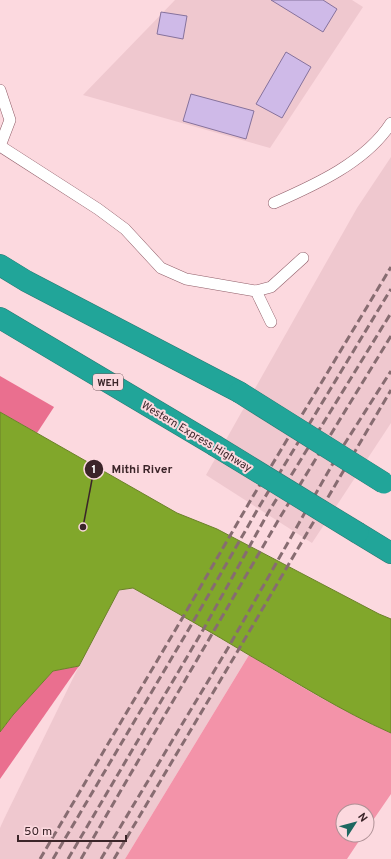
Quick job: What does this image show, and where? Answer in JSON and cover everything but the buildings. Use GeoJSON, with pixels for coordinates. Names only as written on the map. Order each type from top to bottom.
{"type":"FeatureCollection","features":[{"type":"Feature","properties":{"kind":"highway"},"geometry":{"type":"LineString","coordinates":[[0,259],[26,281]]}},
{"type":"Feature","properties":{"kind":"highway"},"geometry":{"type":"LineString","coordinates":[[0,265],[26,281],[239,392],[388,485]]}},
{"type":"Feature","properties":{"kind":"highway","name":"Western Express Highway"},"geometry":{"type":"LineString","coordinates":[[1,319],[214,445],[391,553]]}},
{"type":"Feature","properties":{"kind":"street"},"geometry":{"type":"LineString","coordinates":[[0,90],[10,120],[0,146],[98,209],[125,229],[162,268],[186,279],[256,292],[271,287],[303,258]]}},
{"type":"Feature","properties":{"kind":"street"},"geometry":{"type":"LineString","coordinates":[[274,203],[311,186],[361,156],[391,123]]}},
{"type":"Feature","properties":{"kind":"street"},"geometry":{"type":"LineString","coordinates":[[256,292],[271,322]]}},
{"type":"Feature","properties":{"kind":"shaded area"},"geometry":{"type":"Polygon","coordinates":[[[175,0],[352,0],[363,7],[270,148],[83,95],[175,0]]]}},
{"type":"Feature","properties":{"kind":"shaded area"},"geometry":{"type":"Polygon","coordinates":[[[391,157],[391,423],[312,543],[206,475],[357,208],[391,157]]]}},
{"type":"Feature","properties":{"kind":"shaded area"},"geometry":{"type":"Polygon","coordinates":[[[0,376],[54,407],[37,433],[0,412],[0,376]]]}},
{"type":"Feature","properties":{"kind":"shaded area"},"geometry":{"type":"Polygon","coordinates":[[[0,412],[177,513],[217,529],[391,619],[391,733],[319,696],[133,588],[119,590],[79,666],[53,671],[13,715],[0,732],[0,412]]]}},
{"type":"Feature","properties":{"kind":"shaded area"},"geometry":{"type":"Polygon","coordinates":[[[133,588],[249,655],[125,859],[0,859],[0,828],[79,666],[119,590],[133,588]]]}},
{"type":"Feature","properties":{"kind":"shaded area"},"geometry":{"type":"Polygon","coordinates":[[[249,655],[336,706],[391,733],[391,794],[375,817],[375,803],[335,803],[335,843],[358,843],[347,859],[125,859],[249,655]]]}},
{"type":"Feature","properties":{"kind":"shaded area"},"geometry":{"type":"Polygon","coordinates":[[[79,666],[0,779],[0,732],[13,715],[53,671],[79,666]]]}},
{"type":"Feature","properties":{"kind":"railway"},"geometry":{"type":"LineString","coordinates":[[40,859],[249,503],[391,267]]}},
{"type":"Feature","properties":{"kind":"railway"},"geometry":{"type":"LineString","coordinates":[[53,859],[259,507],[391,289]]}},
{"type":"Feature","properties":{"kind":"railway"},"geometry":{"type":"LineString","coordinates":[[68,859],[203,630],[268,513],[391,313]]}},
{"type":"Feature","properties":{"kind":"railway"},"geometry":{"type":"LineString","coordinates":[[81,859],[279,519],[391,336]]}},
{"type":"Feature","properties":{"kind":"railway"},"geometry":{"type":"LineString","coordinates":[[101,859],[228,648],[340,451],[391,371]]}},
{"type":"Feature","properties":{"kind":"railway"},"geometry":{"type":"LineString","coordinates":[[114,859],[391,390]]}},
{"type":"Feature","properties":{"kind":"place","name":"Mithi River"},"geometry":{"type":"Point","coordinates":[83,527]}}]}
